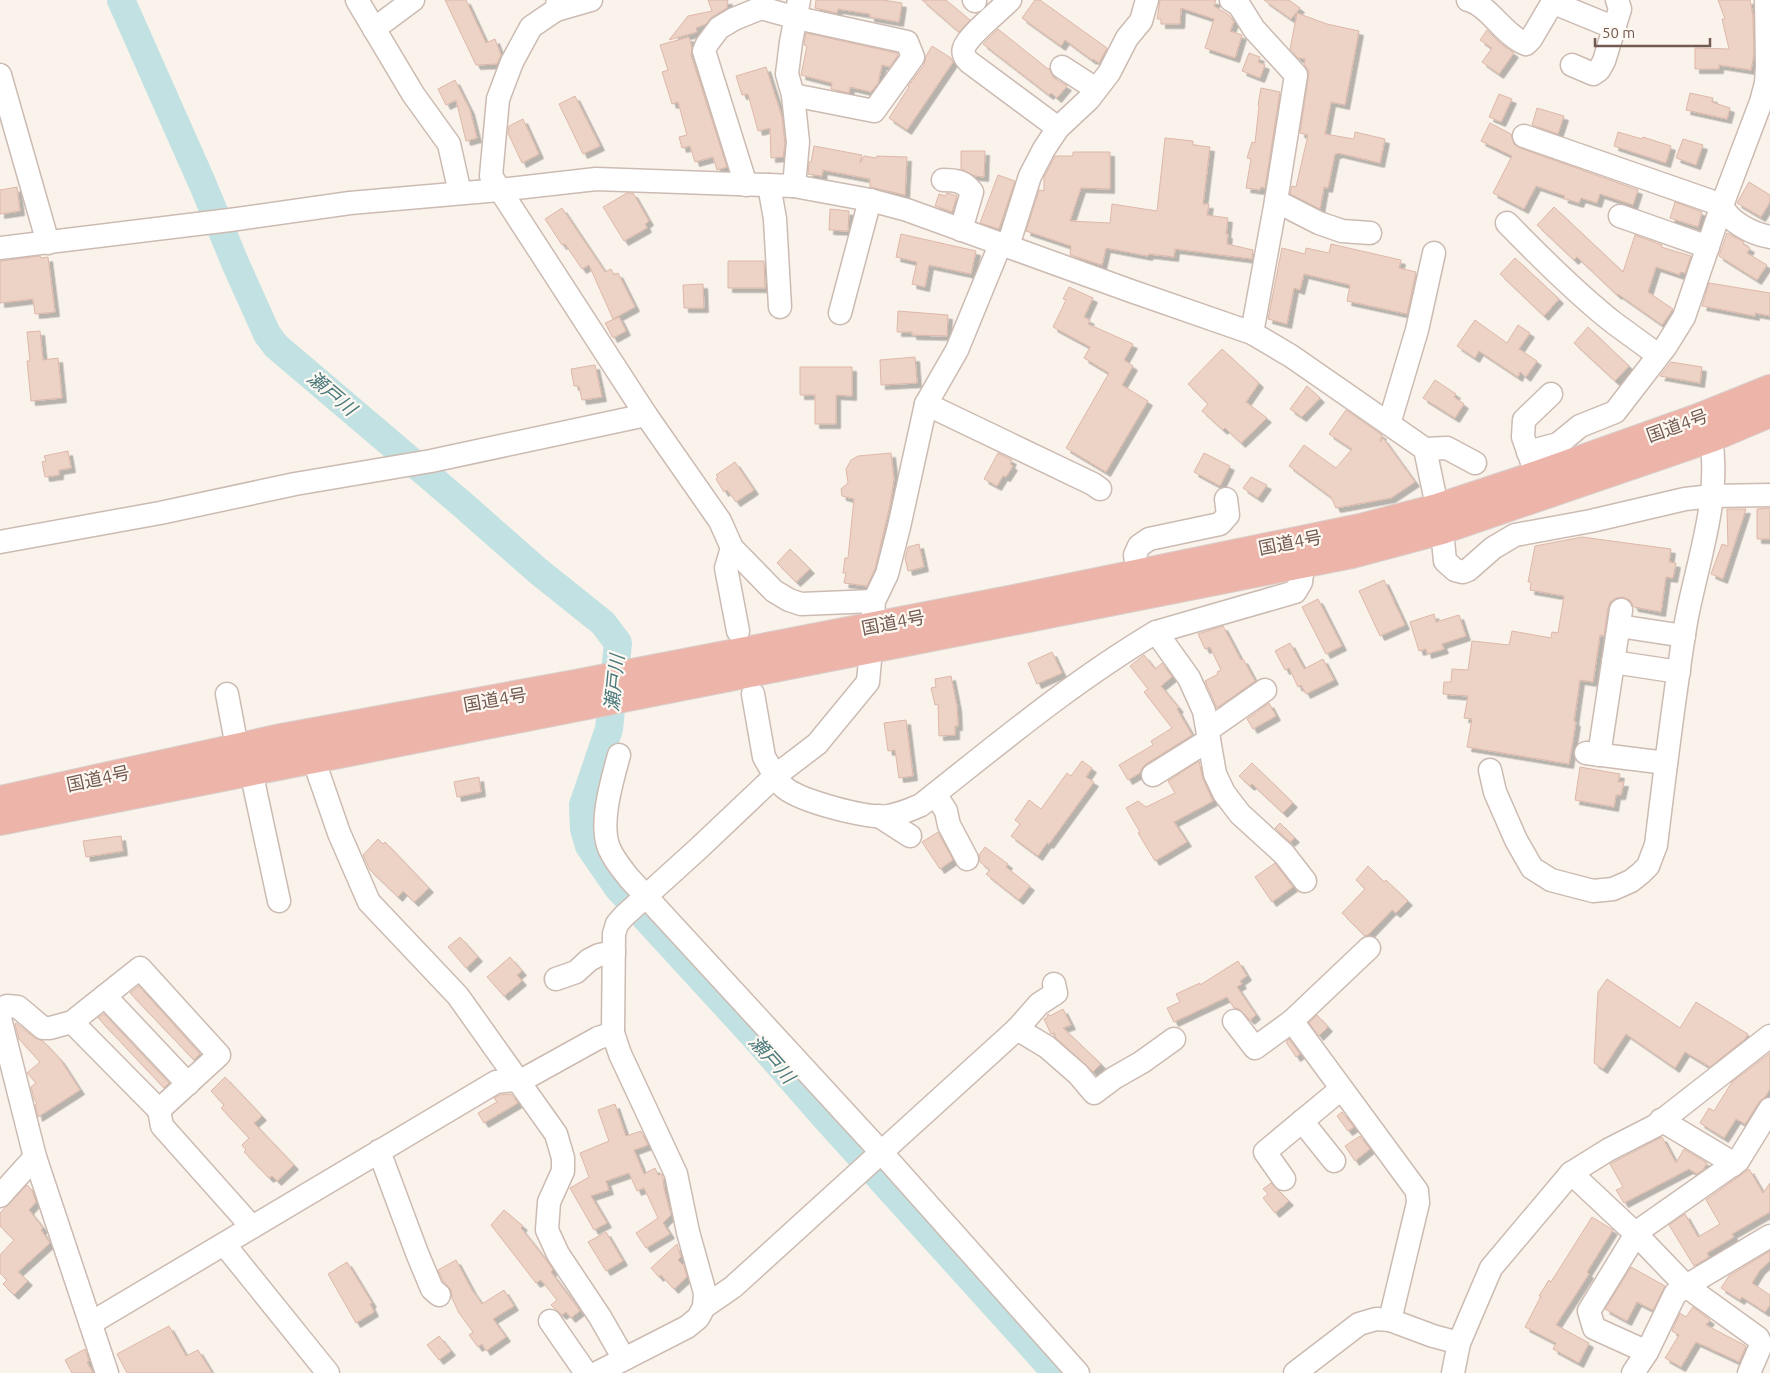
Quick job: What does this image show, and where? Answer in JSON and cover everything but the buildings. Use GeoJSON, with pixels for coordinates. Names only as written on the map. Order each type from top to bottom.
{"type":"FeatureCollection","features":[{"type":"Feature","properties":{"kind":"highway","name":"国道4号"},"geometry":{"type":"LineString","coordinates":[[0,821],[313,758],[578,695],[655,680],[872,626],[1360,528],[1440,519],[1532,464],[1698,418],[1770,389]]}},
{"type":"Feature","properties":{"kind":"highway","name":"国道4号"},"geometry":{"type":"LineString","coordinates":[[872,626],[1303,564],[1352,554],[1440,519],[1711,438],[1770,413]]}},
{"type":"Feature","properties":{"kind":"highway","name":"国道4号"},"geometry":{"type":"LineString","coordinates":[[0,800],[281,738],[578,695]]}},
{"type":"Feature","properties":{"kind":"street"},"geometry":{"type":"LineString","coordinates":[[357,0],[413,94],[449,144],[460,193]]}},
{"type":"Feature","properties":{"kind":"street"},"geometry":{"type":"LineString","coordinates":[[374,29],[413,0]]}},
{"type":"Feature","properties":{"kind":"street"},"geometry":{"type":"LineString","coordinates":[[591,0],[557,5],[531,27],[512,62],[498,99],[491,176],[646,415],[720,521],[732,548],[774,591],[789,600],[872,626]]}},
{"type":"Feature","properties":{"kind":"street"},"geometry":{"type":"LineString","coordinates":[[1010,0],[968,40],[963,48],[963,54],[969,62],[989,78],[1058,128]]}},
{"type":"Feature","properties":{"kind":"street"},"geometry":{"type":"LineString","coordinates":[[597,1373],[687,1327],[698,1318],[704,1307],[705,1293],[688,1232],[676,1174],[620,1054],[613,1033],[614,934],[617,924],[775,776],[817,744],[868,682],[872,626],[899,527],[926,404],[957,350],[1004,245],[1030,176],[1044,149],[1058,128],[1089,99],[1109,73],[1127,38],[1141,21],[1147,0]]}},
{"type":"Feature","properties":{"kind":"street"},"geometry":{"type":"LineString","coordinates":[[1231,0],[1239,5],[1254,29],[1296,75],[1252,333]]}},
{"type":"Feature","properties":{"kind":"street"},"geometry":{"type":"LineString","coordinates":[[1468,0],[1476,2],[1508,33],[1526,44],[1554,1],[1614,28]]}},
{"type":"Feature","properties":{"kind":"street"},"geometry":{"type":"LineString","coordinates":[[1572,65],[1593,74],[1599,70],[1604,61],[1620,9],[1617,0]]}},
{"type":"Feature","properties":{"kind":"street"},"geometry":{"type":"LineString","coordinates":[[1551,394],[1524,420],[1523,438],[1532,464],[1580,426],[1615,412],[1666,346],[1684,317],[1722,205],[1761,129],[1766,83],[1766,0]]}},
{"type":"Feature","properties":{"kind":"street"},"geometry":{"type":"LineString","coordinates":[[746,185],[704,51],[719,28],[734,19],[761,8],[798,9],[907,42],[913,57],[874,111],[793,95]]}},
{"type":"Feature","properties":{"kind":"street"},"geometry":{"type":"LineString","coordinates":[[794,186],[798,142],[793,95],[787,74],[798,9]]}},
{"type":"Feature","properties":{"kind":"street"},"geometry":{"type":"LineString","coordinates":[[1062,67],[1096,90]]}},
{"type":"Feature","properties":{"kind":"street"},"geometry":{"type":"LineString","coordinates":[[0,75],[48,243]]}},
{"type":"Feature","properties":{"kind":"street"},"geometry":{"type":"LineString","coordinates":[[1524,136],[1722,205]]}},
{"type":"Feature","properties":{"kind":"street"},"geometry":{"type":"LineString","coordinates":[[0,248],[230,220],[350,203],[499,190],[596,179],[794,186],[870,200],[907,210],[1252,333],[1291,356],[1424,449],[1440,519],[1445,560],[1455,570],[1463,572],[1474,566],[1493,548],[1514,535],[1591,521],[1685,499],[1712,496],[1770,495]]}},
{"type":"Feature","properties":{"kind":"street"},"geometry":{"type":"LineString","coordinates":[[943,180],[962,182],[972,192],[961,230]]}},
{"type":"Feature","properties":{"kind":"street"},"geometry":{"type":"LineString","coordinates":[[770,185],[775,219],[780,307]]}},
{"type":"Feature","properties":{"kind":"street"},"geometry":{"type":"LineString","coordinates":[[840,313],[870,200]]}},
{"type":"Feature","properties":{"kind":"street"},"geometry":{"type":"LineString","coordinates":[[1276,201],[1319,223],[1342,230],[1370,233]]}},
{"type":"Feature","properties":{"kind":"street"},"geometry":{"type":"LineString","coordinates":[[1722,205],[1724,212],[1742,226],[1770,237]]}},
{"type":"Feature","properties":{"kind":"street"},"geometry":{"type":"LineString","coordinates":[[1620,216],[1708,247]]}},
{"type":"Feature","properties":{"kind":"street"},"geometry":{"type":"LineString","coordinates":[[1507,223],[1587,300],[1658,355]]}},
{"type":"Feature","properties":{"kind":"street"},"geometry":{"type":"LineString","coordinates":[[1389,424],[1417,330],[1434,252]]}},
{"type":"Feature","properties":{"kind":"street"},"geometry":{"type":"LineString","coordinates":[[926,404],[1100,489]]}},
{"type":"Feature","properties":{"kind":"street"},"geometry":{"type":"LineString","coordinates":[[0,542],[160,513],[295,484],[430,461],[646,415]]}},
{"type":"Feature","properties":{"kind":"street"},"geometry":{"type":"LineString","coordinates":[[1490,770],[1495,792],[1516,840],[1532,868],[1551,880],[1594,891],[1613,889],[1631,881],[1648,866],[1656,845],[1684,636],[1712,496],[1715,459],[1711,438]]}},
{"type":"Feature","properties":{"kind":"street"},"geometry":{"type":"LineString","coordinates":[[1424,449],[1452,442],[1475,463]]}},
{"type":"Feature","properties":{"kind":"street"},"geometry":{"type":"LineString","coordinates":[[1138,573],[1135,555],[1142,542],[1220,524],[1228,515],[1226,499]]}},
{"type":"Feature","properties":{"kind":"street"},"geometry":{"type":"LineString","coordinates":[[732,548],[726,568],[738,631]]}},
{"type":"Feature","properties":{"kind":"street"},"geometry":{"type":"LineString","coordinates":[[752,694],[764,757],[784,788],[802,797],[867,816],[886,816],[905,812],[921,805],[1062,695],[1114,658],[1156,632],[1295,592],[1301,582],[1303,564]]}},
{"type":"Feature","properties":{"kind":"street"},"geometry":{"type":"LineString","coordinates":[[1666,763],[1591,754],[1613,662],[1620,618],[1684,636]]}},
{"type":"Feature","properties":{"kind":"street"},"geometry":{"type":"LineString","coordinates":[[1156,632],[1189,678],[1204,711],[1215,774],[1224,793],[1240,814],[1284,854],[1306,881]]}},
{"type":"Feature","properties":{"kind":"street"},"geometry":{"type":"LineString","coordinates":[[1613,662],[1679,672]]}},
{"type":"Feature","properties":{"kind":"street"},"geometry":{"type":"LineString","coordinates":[[1153,775],[1265,690]]}},
{"type":"Feature","properties":{"kind":"street"},"geometry":{"type":"LineString","coordinates":[[226,694],[237,747]]}},
{"type":"Feature","properties":{"kind":"street"},"geometry":{"type":"LineString","coordinates":[[619,755],[611,785],[606,837],[615,861],[644,898],[1078,1373]]}},
{"type":"Feature","properties":{"kind":"street"},"geometry":{"type":"LineString","coordinates":[[313,758],[339,833],[369,902],[458,996],[556,1134],[563,1158],[563,1171],[549,1202],[547,1230],[558,1254],[592,1303],[624,1359]]}},
{"type":"Feature","properties":{"kind":"street"},"geometry":{"type":"LineString","coordinates":[[251,771],[279,901]]}},
{"type":"Feature","properties":{"kind":"street"},"geometry":{"type":"LineString","coordinates":[[935,794],[946,811],[949,825],[967,859]]}},
{"type":"Feature","properties":{"kind":"street"},"geometry":{"type":"LineString","coordinates":[[879,816],[910,836]]}},
{"type":"Feature","properties":{"kind":"street"},"geometry":{"type":"LineString","coordinates":[[1234,1021],[1255,1048],[1292,1021],[1369,948]]}},
{"type":"Feature","properties":{"kind":"street"},"geometry":{"type":"LineString","coordinates":[[556,978],[576,972],[594,957],[614,952]]}},
{"type":"Feature","properties":{"kind":"street"},"geometry":{"type":"LineString","coordinates":[[0,1009],[7,1006],[18,1007],[43,1028],[72,1022],[140,968],[219,1055],[159,1110]]}},
{"type":"Feature","properties":{"kind":"street"},"geometry":{"type":"LineString","coordinates":[[704,1307],[733,1287],[1018,1029],[1039,1004],[1056,993],[1054,984]]}},
{"type":"Feature","properties":{"kind":"street"},"geometry":{"type":"LineString","coordinates":[[105,996],[188,1084]]}},
{"type":"Feature","properties":{"kind":"street"},"geometry":{"type":"LineString","coordinates":[[0,1018],[35,1157],[107,1373]]}},
{"type":"Feature","properties":{"kind":"street"},"geometry":{"type":"LineString","coordinates":[[1292,1021],[1417,1191],[1418,1203],[1390,1320]]}},
{"type":"Feature","properties":{"kind":"street"},"geometry":{"type":"LineString","coordinates":[[72,1022],[159,1110],[162,1126],[252,1227]]}},
{"type":"Feature","properties":{"kind":"street"},"geometry":{"type":"LineString","coordinates":[[1018,1029],[1047,1047],[1078,1074],[1094,1093],[1114,1078],[1142,1062],[1174,1038]]}},
{"type":"Feature","properties":{"kind":"street"},"geometry":{"type":"LineString","coordinates":[[91,1323],[496,1082],[524,1080],[598,1038],[613,1033]]}},
{"type":"Feature","properties":{"kind":"street"},"geometry":{"type":"LineString","coordinates":[[1453,1373],[1459,1343],[1491,1268],[1571,1173],[1661,1120],[1770,1036]]}},
{"type":"Feature","properties":{"kind":"street"},"geometry":{"type":"LineString","coordinates":[[1284,1179],[1265,1152],[1341,1089]]}},
{"type":"Feature","properties":{"kind":"street"},"geometry":{"type":"LineString","coordinates":[[1647,1352],[1594,1328],[1588,1310],[1636,1234],[1738,1161],[1770,1109]]}},
{"type":"Feature","properties":{"kind":"street"},"geometry":{"type":"LineString","coordinates":[[1661,1120],[1733,1165]]}},
{"type":"Feature","properties":{"kind":"street"},"geometry":{"type":"LineString","coordinates":[[1302,1121],[1334,1161]]}},
{"type":"Feature","properties":{"kind":"street"},"geometry":{"type":"LineString","coordinates":[[379,1151],[417,1253],[432,1289],[439,1295]]}},
{"type":"Feature","properties":{"kind":"street"},"geometry":{"type":"LineString","coordinates":[[0,1196],[35,1157]]}},
{"type":"Feature","properties":{"kind":"street"},"geometry":{"type":"LineString","coordinates":[[1571,1173],[1636,1234],[1686,1286],[1758,1338],[1761,1345],[1749,1373]]}},
{"type":"Feature","properties":{"kind":"street"},"geometry":{"type":"LineString","coordinates":[[1633,1373],[1647,1352],[1676,1294],[1686,1286],[1770,1236]]}},
{"type":"Feature","properties":{"kind":"street"},"geometry":{"type":"LineString","coordinates":[[224,1244],[328,1373]]}},
{"type":"Feature","properties":{"kind":"street"},"geometry":{"type":"LineString","coordinates":[[1295,1373],[1360,1324],[1376,1319],[1390,1320],[1433,1336],[1459,1343]]}},
{"type":"Feature","properties":{"kind":"street"},"geometry":{"type":"LineString","coordinates":[[550,1321],[586,1373]]}},
{"type":"Feature","properties":{"kind":"waterway","name":"瀬戸川"},"geometry":{"type":"LineString","coordinates":[[121,0],[203,185],[236,265],[267,334],[276,346],[538,571],[603,623],[618,643],[609,729],[583,805],[584,829],[589,846],[618,888],[752,1034],[1056,1373]]}}]}
